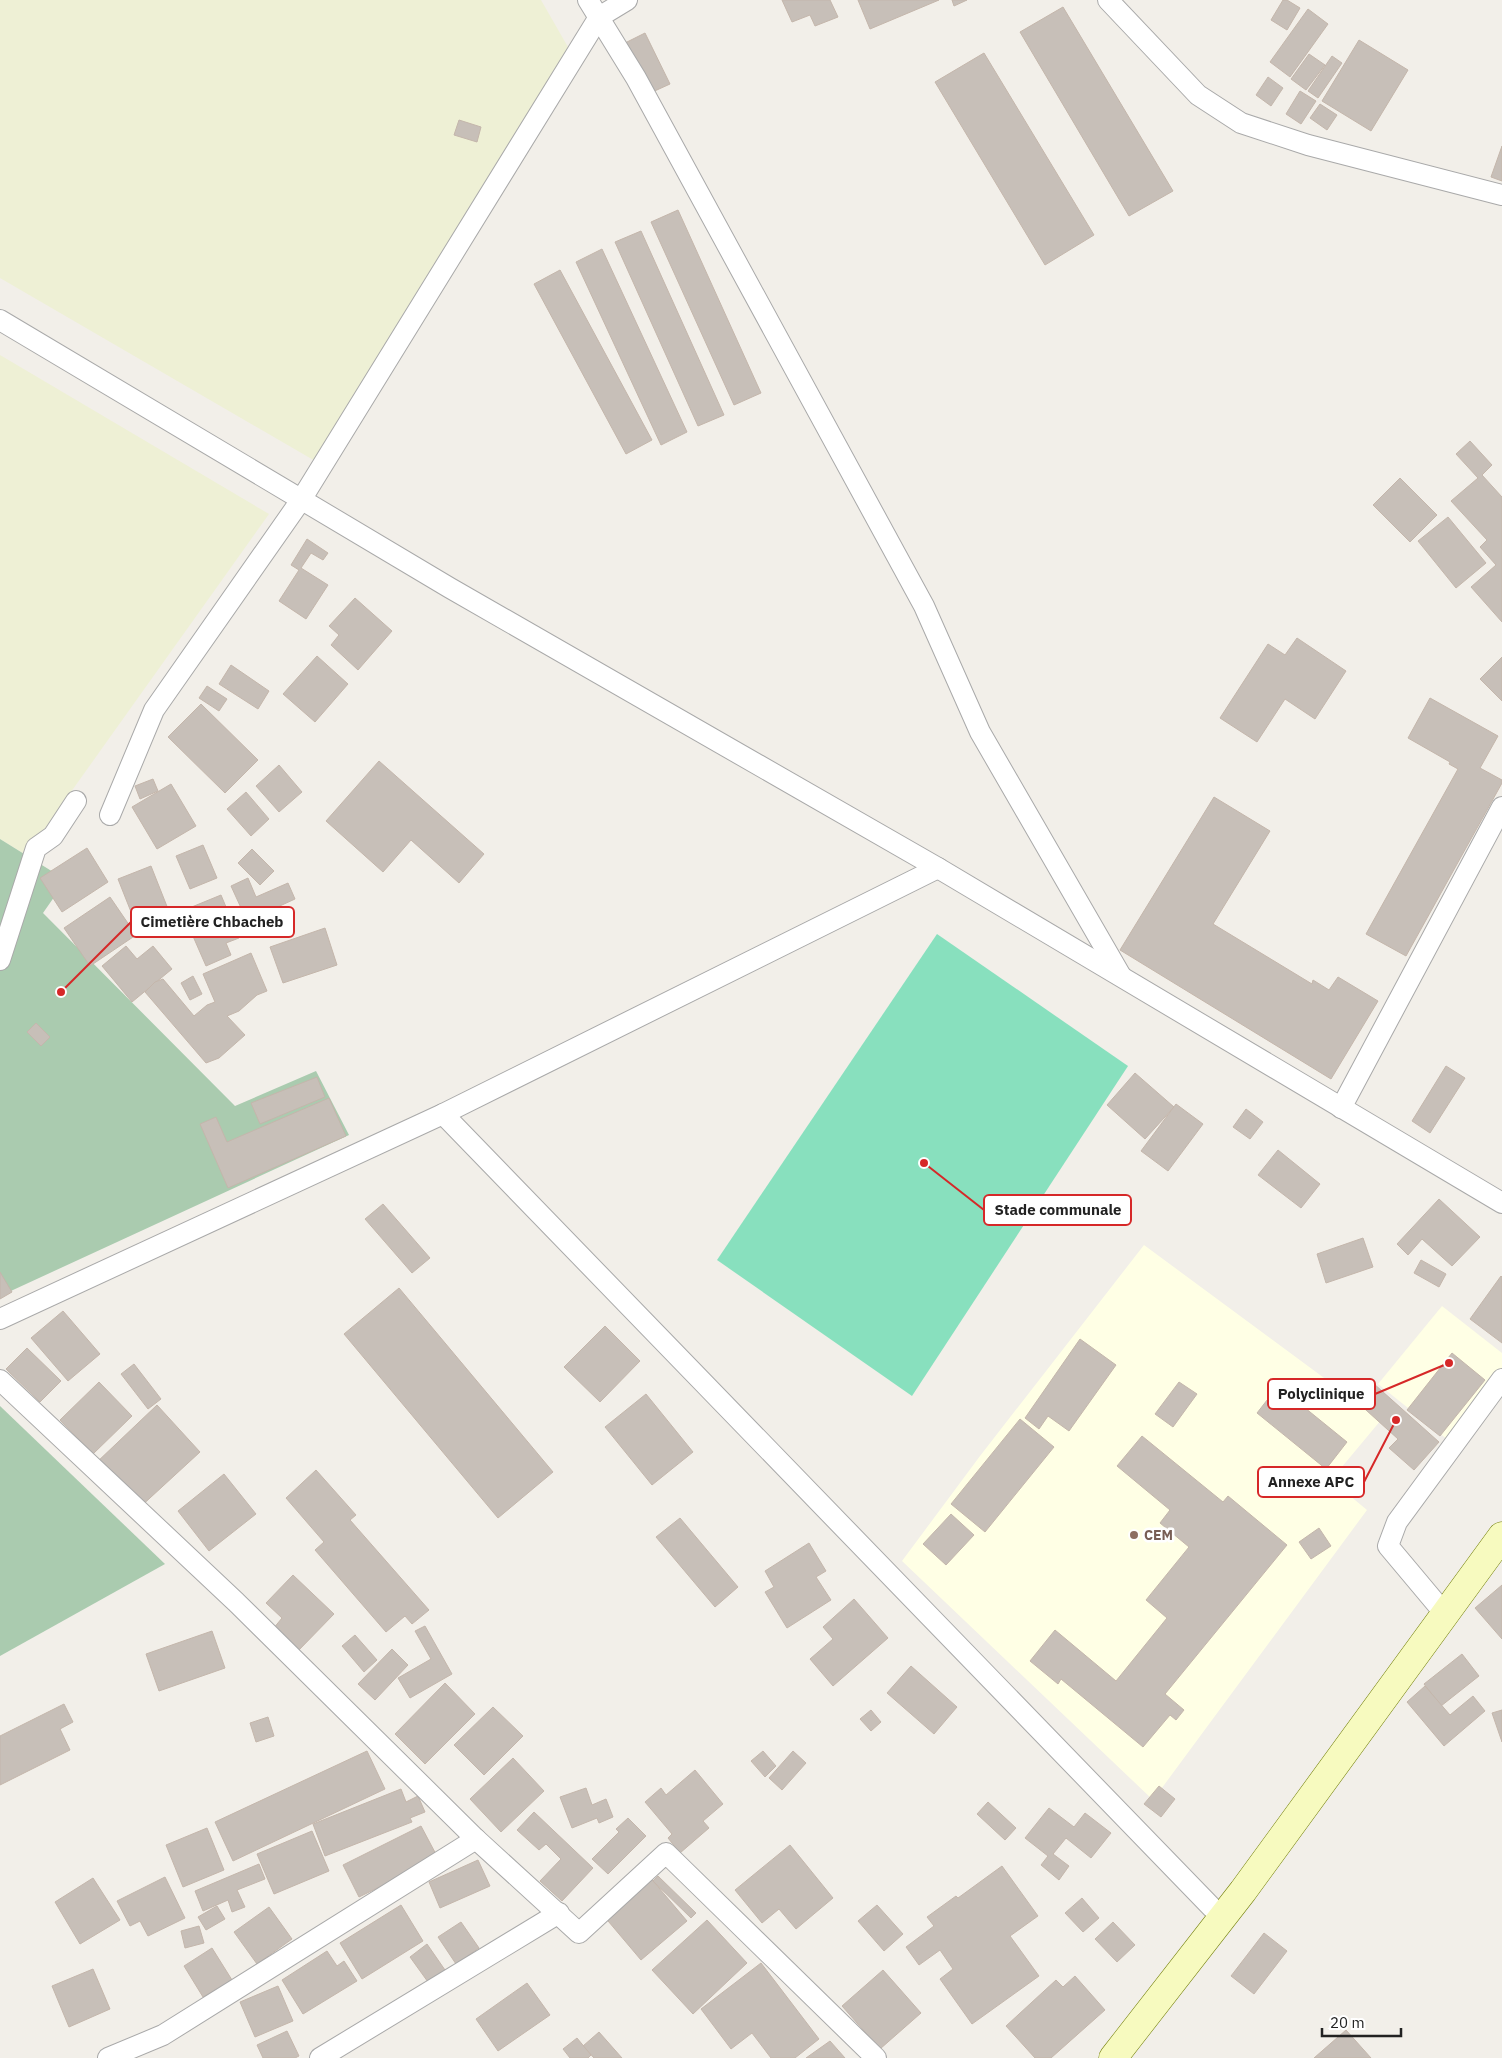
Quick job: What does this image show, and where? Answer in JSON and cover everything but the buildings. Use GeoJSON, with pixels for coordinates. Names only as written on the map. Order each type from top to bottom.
{"type":"FeatureCollection","features":[{"type":"Feature","properties":{"kind":"main road"},"geometry":{"type":"LineString","coordinates":[[1113,2058],[1222,1918],[1502,1536]]}},
{"type":"Feature","properties":{"kind":"street"},"geometry":{"type":"LineString","coordinates":[[110,815],[154,710],[301,500],[594,8],[627,0]]}},
{"type":"Feature","properties":{"kind":"street"},"geometry":{"type":"LineString","coordinates":[[1108,0],[1198,95],[1241,122],[1308,145],[1502,195]]}},
{"type":"Feature","properties":{"kind":"street"},"geometry":{"type":"LineString","coordinates":[[594,8],[636,78],[924,606],[980,732],[1122,977]]}},
{"type":"Feature","properties":{"kind":"street"},"geometry":{"type":"LineString","coordinates":[[0,320],[458,593],[938,868],[1502,1203]]}},
{"type":"Feature","properties":{"kind":"street"},"geometry":{"type":"LineString","coordinates":[[0,960],[36,848],[54,836],[76,801]]}},
{"type":"Feature","properties":{"kind":"street"},"geometry":{"type":"LineString","coordinates":[[1341,1108],[1502,807]]}},
{"type":"Feature","properties":{"kind":"street"},"geometry":{"type":"LineString","coordinates":[[0,1319],[443,1114],[938,868]]}},
{"type":"Feature","properties":{"kind":"street"},"geometry":{"type":"LineString","coordinates":[[443,1114],[1222,1918]]}},
{"type":"Feature","properties":{"kind":"street"},"geometry":{"type":"LineString","coordinates":[[1445,1614],[1388,1546],[1397,1522],[1502,1379]]}},
{"type":"Feature","properties":{"kind":"street"},"geometry":{"type":"LineString","coordinates":[[0,1380],[236,1602],[476,1839],[579,1932],[666,1853],[876,2058]]}},
{"type":"Feature","properties":{"kind":"street"},"geometry":{"type":"LineString","coordinates":[[108,2058],[163,2035],[476,1839]]}},
{"type":"Feature","properties":{"kind":"street"},"geometry":{"type":"LineString","coordinates":[[320,2058],[559,1913]]}},
{"type":"Feature","properties":{"kind":"shaded area"},"geometry":{"type":"Polygon","coordinates":[[[0,0],[541,0],[576,61],[322,465],[0,278],[0,0]]]}},
{"type":"Feature","properties":{"kind":"shaded area"},"geometry":{"type":"Polygon","coordinates":[[[0,355],[269,514],[26,855],[0,839],[0,355]]]}},
{"type":"Feature","properties":{"kind":"shaded area"},"geometry":{"type":"Polygon","coordinates":[[[0,839],[66,880],[43,913],[235,1106],[316,1071],[349,1135],[0,1296],[0,839]]]}},
{"type":"Feature","properties":{"kind":"shaded area","name":"CEM"},"geometry":{"type":"Polygon","coordinates":[[[1144,1245],[1381,1420],[1331,1480],[1367,1510],[1153,1800],[902,1561],[980,1456],[1144,1245]]]}},
{"type":"Feature","properties":{"kind":"shaded area"},"geometry":{"type":"Polygon","coordinates":[[[1442,1306],[1502,1353],[1502,1374],[1448,1440],[1378,1384],[1442,1306]]]}},
{"type":"Feature","properties":{"kind":"shaded area"},"geometry":{"type":"Polygon","coordinates":[[[0,1406],[165,1564],[0,1656],[0,1406]]]}},
{"type":"Feature","properties":{"kind":"green space"},"geometry":{"type":"Polygon","coordinates":[[[937,934],[1128,1066],[912,1396],[717,1260],[937,934]]]}},
{"type":"Feature","properties":{"kind":"place","name":"Cimetière Chbacheb"},"geometry":{"type":"Point","coordinates":[61,992]}},
{"type":"Feature","properties":{"kind":"place","name":"Stade communale"},"geometry":{"type":"Point","coordinates":[924,1163]}},
{"type":"Feature","properties":{"kind":"place","name":"Polyclinique"},"geometry":{"type":"Point","coordinates":[1449,1363]}},
{"type":"Feature","properties":{"kind":"place","name":"Annexe APC"},"geometry":{"type":"Point","coordinates":[1396,1420]}},
{"type":"Feature","properties":{"kind":"place","name":"CEM"},"geometry":{"type":"Point","coordinates":[1134,1535]}}]}
